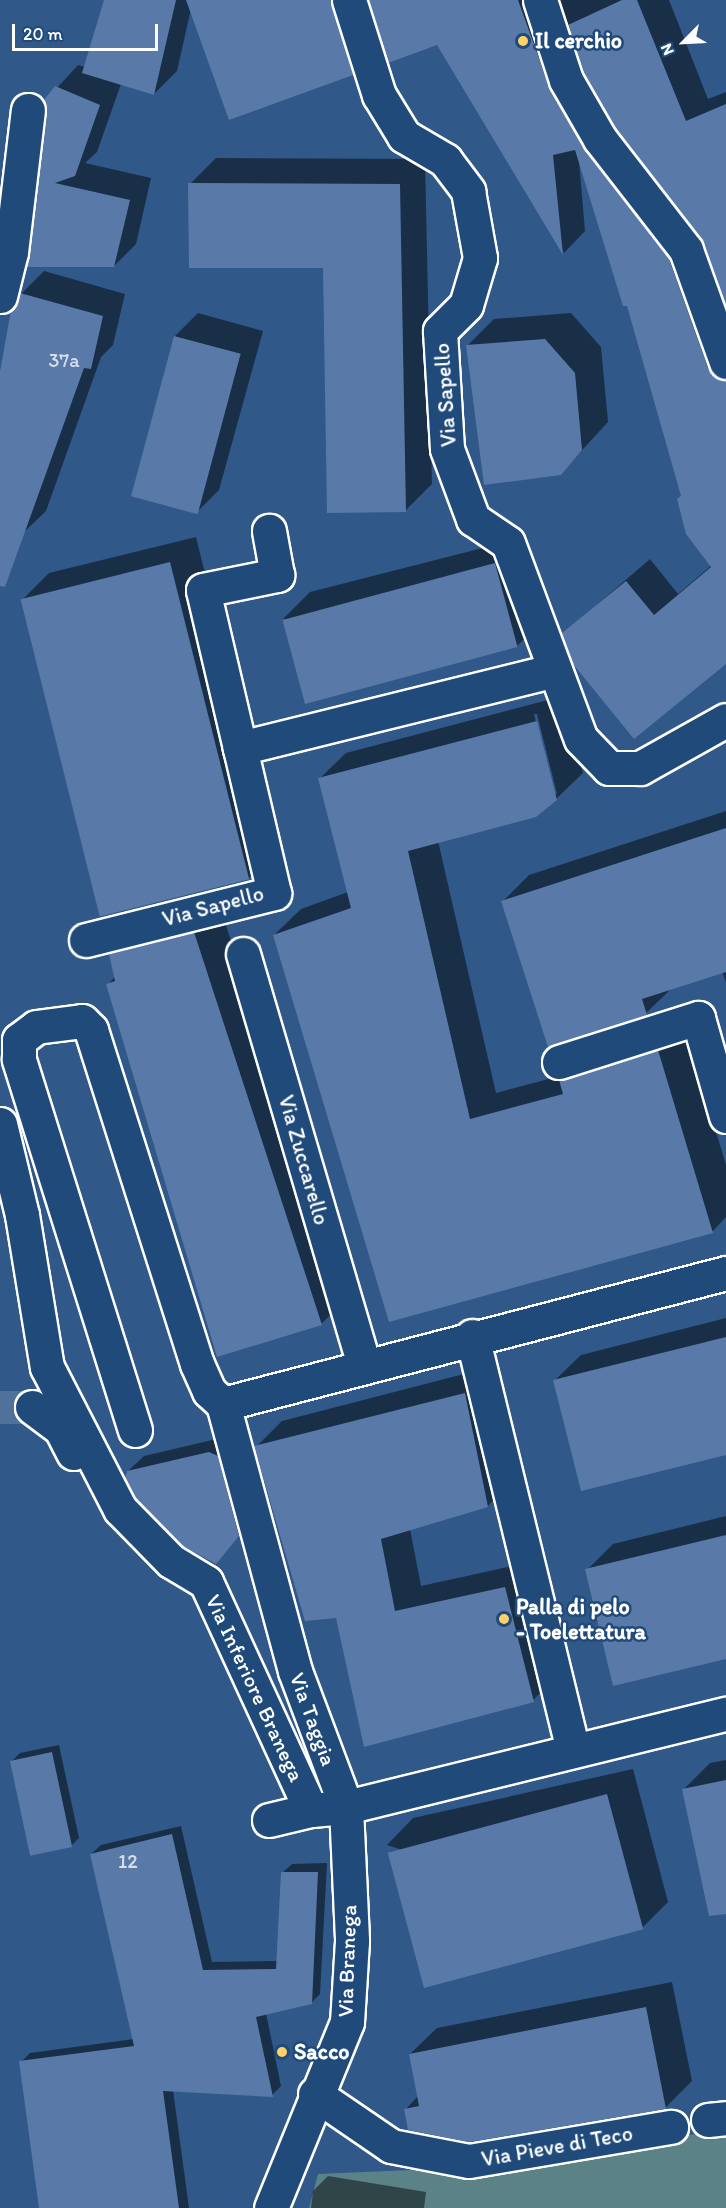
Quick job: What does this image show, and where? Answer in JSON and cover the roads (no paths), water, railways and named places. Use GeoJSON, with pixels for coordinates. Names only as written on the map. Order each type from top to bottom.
{"type":"FeatureCollection","features":[{"type":"Feature","properties":{"kind":"street","name":"Via Sapello"},"geometry":{"type":"LineString","coordinates":[[350,0],[379,95],[404,136],[446,160],[468,191],[480,258],[466,305],[441,331],[447,449],[473,519],[508,543],[551,671],[581,740],[609,768],[640,768],[726,720]]}},
{"type":"Feature","properties":{"kind":"street"},"geometry":{"type":"LineString","coordinates":[[540,0],[566,80],[589,119],[686,250],[726,362]]}},
{"type":"Feature","properties":{"kind":"street"},"geometry":{"type":"LineString","coordinates":[[0,296],[11,252],[28,110]]}},
{"type":"Feature","properties":{"kind":"street"},"geometry":{"type":"LineString","coordinates":[[268,531],[277,575],[203,590],[240,748],[551,671]]}},
{"type":"Feature","properties":{"kind":"street","name":"Via Sapello"},"geometry":{"type":"LineString","coordinates":[[86,939],[274,893],[240,748]]}},
{"type":"Feature","properties":{"kind":"street","name":"Via Zuccarello"},"geometry":{"type":"LineString","coordinates":[[243,954],[364,1365]]}},
{"type":"Feature","properties":{"kind":"street"},"geometry":{"type":"LineString","coordinates":[[559,1062],[698,1018],[726,1116]]}},
{"type":"Feature","properties":{"kind":"street"},"geometry":{"type":"LineString","coordinates":[[135,1430],[19,1059],[19,1040],[36,1027],[82,1021],[91,1030],[197,1364],[209,1391],[223,1404],[472,1336],[726,1273]]}},
{"type":"Feature","properties":{"kind":"street","name":"Via Inferiore Branega"},"geometry":{"type":"LineString","coordinates":[[0,1124],[22,1215],[47,1367],[120,1509],[171,1561],[206,1582],[222,1611],[311,1810],[346,1807]]}},
{"type":"Feature","properties":{"kind":"street"},"geometry":{"type":"LineString","coordinates":[[472,1336],[573,1749]]}},
{"type":"Feature","properties":{"kind":"street","name":"Via Taggia"},"geometry":{"type":"LineString","coordinates":[[223,1404],[295,1671],[346,1807]]}},
{"type":"Feature","properties":{"kind":"street"},"geometry":{"type":"LineString","coordinates":[[32,1407],[61,1429],[104,1515],[136,1554],[171,1561]]}},
{"type":"Feature","properties":{"kind":"street"},"geometry":{"type":"LineString","coordinates":[[346,1807],[573,1749],[726,1714]]}},
{"type":"Feature","properties":{"kind":"street","name":"Via Branega"},"geometry":{"type":"LineString","coordinates":[[271,2208],[315,2094],[347,2022],[352,1941],[346,1807]]}},
{"type":"Feature","properties":{"kind":"street"},"geometry":{"type":"LineString","coordinates":[[269,1820],[311,1810]]}},
{"type":"Feature","properties":{"kind":"street","name":"Via Pieve di Teco"},"geometry":{"type":"LineString","coordinates":[[315,2094],[391,2146],[469,2161],[671,2127]]}},
{"type":"Feature","properties":{"kind":"tunnel"},"geometry":{"type":"LineString","coordinates":[[0,1407],[32,1407]]}},
{"type":"Feature","properties":{"kind":"place","name":"Il cerchio"},"geometry":{"type":"Point","coordinates":[523,41]}},
{"type":"Feature","properties":{"kind":"place","name":"Palla di pelo - Toelettatura"},"geometry":{"type":"Point","coordinates":[504,1619]}},
{"type":"Feature","properties":{"kind":"place","name":"Sacco"},"geometry":{"type":"Point","coordinates":[282,2052]}}]}
